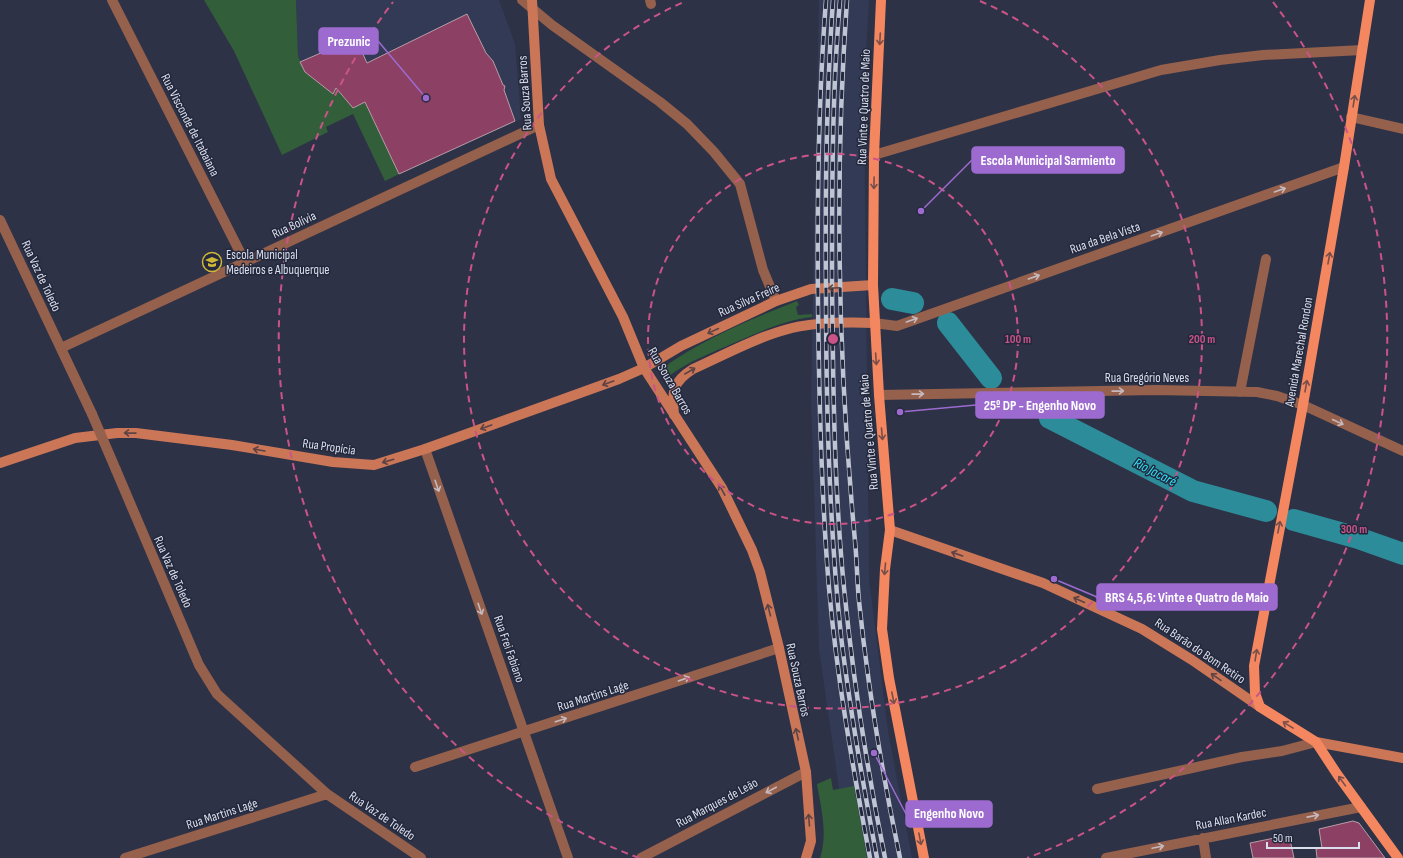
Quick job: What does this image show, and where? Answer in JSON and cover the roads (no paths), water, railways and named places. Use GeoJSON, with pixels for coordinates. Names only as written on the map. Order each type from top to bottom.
{"type":"FeatureCollection","features":[{"type":"Feature","properties":{"kind":"main road","name":"Rua Vinte e Quatro de Maio"},"geometry":{"type":"LineString","coordinates":[[881,0],[874,155],[873,286],[879,395],[890,530],[885,569],[882,628],[889,678],[924,858]]}},
{"type":"Feature","properties":{"kind":"main road","name":"Avenida Marechal Rondon"},"geometry":{"type":"LineString","coordinates":[[1260,707],[1255,693],[1254,666],[1303,405],[1344,167],[1370,0]]}},
{"type":"Feature","properties":{"kind":"main road","name":"Rua Souza Barros"},"geometry":{"type":"LineString","coordinates":[[532,4],[538,125],[552,179],[623,317],[644,368],[674,417],[722,488],[752,550],[779,648],[806,772],[811,841],[806,858]]}},
{"type":"Feature","properties":{"kind":"main road","name":"Rua Silva Freire"},"geometry":{"type":"LineString","coordinates":[[644,368],[681,346],[776,301],[811,289],[873,286]]}},
{"type":"Feature","properties":{"kind":"main road"},"geometry":{"type":"LineString","coordinates":[[674,417],[673,399],[675,387],[683,375],[693,369],[776,332],[793,327],[853,322],[874,323]]}},
{"type":"Feature","properties":{"kind":"main road","name":"Rua Propícia"},"geometry":{"type":"LineString","coordinates":[[0,463],[75,438],[117,433],[136,433],[225,444],[351,464],[374,465],[425,449],[644,368]]}},
{"type":"Feature","properties":{"kind":"main road"},"geometry":{"type":"LineString","coordinates":[[630,374],[643,378],[656,386]]}},
{"type":"Feature","properties":{"kind":"main road","name":"Rua Barão do Bom Retiro"},"geometry":{"type":"LineString","coordinates":[[890,530],[1043,583],[1142,629],[1192,660],[1260,707],[1316,742],[1403,757]]}},
{"type":"Feature","properties":{"kind":"main road"},"geometry":{"type":"LineString","coordinates":[[1316,742],[1398,858]]}},
{"type":"Feature","properties":{"kind":"street","name":"Rua Visconde de Itabaiana"},"geometry":{"type":"LineString","coordinates":[[112,0],[245,262]]}},
{"type":"Feature","properties":{"kind":"street"},"geometry":{"type":"LineString","coordinates":[[522,0],[532,4],[687,124],[733,175],[740,184],[763,270],[776,301]]}},
{"type":"Feature","properties":{"kind":"street"},"geometry":{"type":"LineString","coordinates":[[874,155],[1161,70],[1220,60],[1263,55],[1362,50]]}},
{"type":"Feature","properties":{"kind":"street"},"geometry":{"type":"LineString","coordinates":[[1351,117],[1403,129]]}},
{"type":"Feature","properties":{"kind":"street","name":"Rua Bolívia"},"geometry":{"type":"LineString","coordinates":[[61,348],[538,125]]}},
{"type":"Feature","properties":{"kind":"street","name":"Rua da Bela Vista"},"geometry":{"type":"LineString","coordinates":[[874,323],[897,326],[1344,167]]}},
{"type":"Feature","properties":{"kind":"street","name":"Rua Vaz de Toledo"},"geometry":{"type":"LineString","coordinates":[[0,220],[92,414],[199,665],[217,694],[327,794],[421,858]]}},
{"type":"Feature","properties":{"kind":"street"},"geometry":{"type":"LineString","coordinates":[[1240,392],[1266,259]]}},
{"type":"Feature","properties":{"kind":"street","name":"Rua Gregório Neves"},"geometry":{"type":"LineString","coordinates":[[879,395],[1156,390],[1257,392],[1277,396],[1303,405],[1403,451]]}},
{"type":"Feature","properties":{"kind":"street","name":"Rua Frei Fabiano"},"geometry":{"type":"LineString","coordinates":[[425,449],[568,858]]}},
{"type":"Feature","properties":{"kind":"street","name":"Rua Martins Lage"},"geometry":{"type":"LineString","coordinates":[[415,767],[779,648]]}},
{"type":"Feature","properties":{"kind":"street"},"geometry":{"type":"LineString","coordinates":[[1097,789],[1242,757],[1282,751],[1316,742]]}},
{"type":"Feature","properties":{"kind":"street","name":"Rua Marques de Leão"},"geometry":{"type":"LineString","coordinates":[[641,858],[806,772]]}},
{"type":"Feature","properties":{"kind":"street","name":"Rua Martins Lage"},"geometry":{"type":"LineString","coordinates":[[125,858],[327,794]]}},
{"type":"Feature","properties":{"kind":"street","name":"Rua Allan Kardec"},"geometry":{"type":"LineString","coordinates":[[1106,858],[1361,807]]}},
{"type":"Feature","properties":{"kind":"street"},"geometry":{"type":"LineString","coordinates":[[1203,838],[1206,858]]}},
{"type":"Feature","properties":{"kind":"waterway","name":"Rio Jacaré"},"geometry":{"type":"LineString","coordinates":[[892,299],[913,303]]}},
{"type":"Feature","properties":{"kind":"waterway","name":"Rio Jacaré"},"geometry":{"type":"LineString","coordinates":[[948,323],[991,378]]}},
{"type":"Feature","properties":{"kind":"waterway","name":"Rio Jacaré"},"geometry":{"type":"LineString","coordinates":[[1050,418],[1193,491],[1266,511]]}},
{"type":"Feature","properties":{"kind":"waterway","name":"Rio Jacaré"},"geometry":{"type":"LineString","coordinates":[[1294,520],[1358,538],[1403,554]]}},
{"type":"Feature","properties":{"kind":"railway"},"geometry":{"type":"LineString","coordinates":[[826,0],[820,114],[818,227],[819,374],[824,517],[836,656],[870,858]]}},
{"type":"Feature","properties":{"kind":"railway"},"geometry":{"type":"LineString","coordinates":[[833,0],[826,147],[827,380],[831,508],[837,594],[848,692],[877,858]]}},
{"type":"Feature","properties":{"kind":"railway"},"geometry":{"type":"LineString","coordinates":[[840,0],[834,105],[832,211],[834,396],[838,512],[844,588],[856,690],[866,757],[885,858]]}},
{"type":"Feature","properties":{"kind":"railway"},"geometry":{"type":"LineString","coordinates":[[847,0],[840,135],[839,203],[842,338],[849,473],[856,548],[858,594],[867,666],[876,730],[900,858]]}},
{"type":"Feature","properties":{"kind":"place","name":"Prezunic"},"geometry":{"type":"Point","coordinates":[426,98]}},
{"type":"Feature","properties":{"kind":"place","name":"Escola Municipal Sarmiento"},"geometry":{"type":"Point","coordinates":[921,211]}},
{"type":"Feature","properties":{"kind":"place","name":"Escola Municipal Medeiros e Albuquerque"},"geometry":{"type":"Point","coordinates":[212,262]}},
{"type":"Feature","properties":{"kind":"place","name":"25º DP - Engenho Novo"},"geometry":{"type":"Point","coordinates":[900,412]}},
{"type":"Feature","properties":{"kind":"place","name":"BRS 4,5,6: Vinte e Quatro de Maio"},"geometry":{"type":"Point","coordinates":[1054,579]}},
{"type":"Feature","properties":{"kind":"place","name":"Engenho Novo"},"geometry":{"type":"Point","coordinates":[874,753]}}]}
